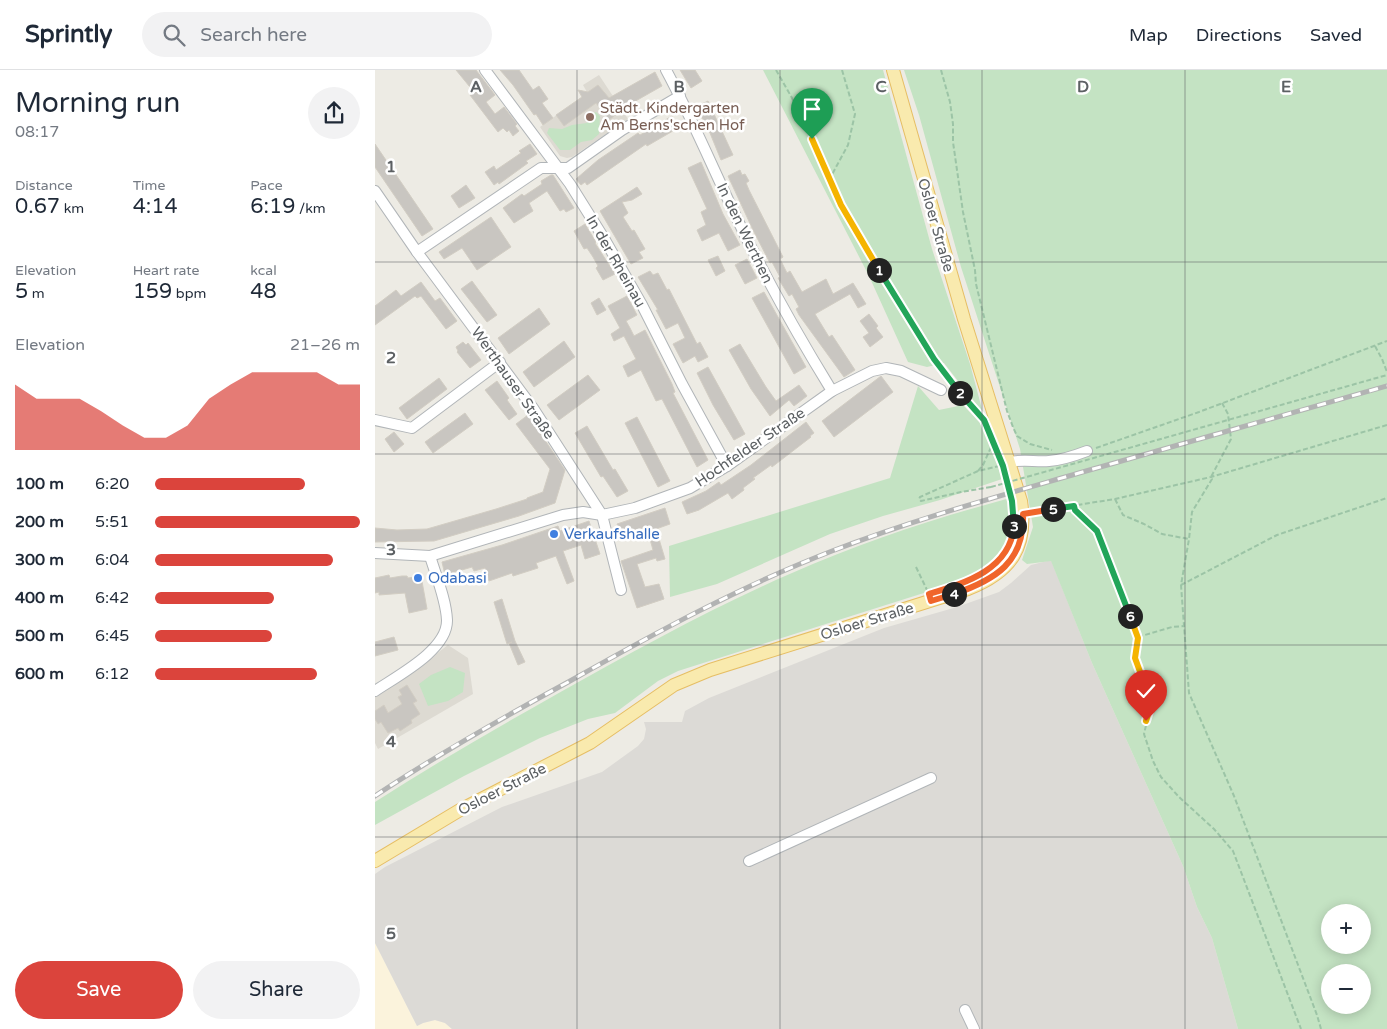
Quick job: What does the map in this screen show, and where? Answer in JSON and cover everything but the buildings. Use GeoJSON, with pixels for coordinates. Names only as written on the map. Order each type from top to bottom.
{"type":"FeatureCollection","features":[{"type":"Feature","properties":{"kind":"main road","name":"Osloer Straße"},"geometry":{"type":"LineString","coordinates":[[375,861],[460,810],[516,780],[573,753],[614,728],[674,685],[710,670],[980,584],[989,580],[1004,568],[1014,556],[1023,532],[1021,501],[1006,467],[893,70]]}},
{"type":"Feature","properties":{"kind":"street","name":"In der Rheinau"},"geometry":{"type":"LineString","coordinates":[[485,70],[570,184],[605,240],[642,305],[682,384],[727,466]]}},
{"type":"Feature","properties":{"kind":"street","name":"In den Werthen"},"geometry":{"type":"LineString","coordinates":[[666,70],[761,267],[802,342],[832,391]]}},
{"type":"Feature","properties":{"kind":"street"},"geometry":{"type":"LineString","coordinates":[[417,252],[541,168],[568,168],[622,130],[680,96]]}},
{"type":"Feature","properties":{"kind":"street","name":"Werthauser Straße"},"geometry":{"type":"LineString","coordinates":[[375,191],[417,252],[533,408],[602,515],[621,590]]}},
{"type":"Feature","properties":{"kind":"street"},"geometry":{"type":"LineString","coordinates":[[375,420],[412,428],[500,362]]}},
{"type":"Feature","properties":{"kind":"street","name":"Hochfelder Straße"},"geometry":{"type":"LineString","coordinates":[[375,553],[430,556],[563,515],[583,512],[602,515],[635,508],[690,488],[727,466],[832,391],[872,371],[886,368],[901,371],[941,390]]}},
{"type":"Feature","properties":{"kind":"street"},"geometry":{"type":"LineString","coordinates":[[1006,467],[1023,459],[1037,461],[1067,458],[1087,451]]}},
{"type":"Feature","properties":{"kind":"street"},"geometry":{"type":"LineString","coordinates":[[375,690],[424,657],[440,640],[447,622],[444,604],[430,556]]}},
{"type":"Feature","properties":{"kind":"street"},"geometry":{"type":"LineString","coordinates":[[749,861],[931,778]]}},
{"type":"Feature","properties":{"kind":"street"},"geometry":{"type":"LineString","coordinates":[[965,1010],[974,1029]]}},
{"type":"Feature","properties":{"kind":"path"},"geometry":{"type":"LineString","coordinates":[[776,70],[800,112],[829,180],[861,240],[934,359],[984,420]]}},
{"type":"Feature","properties":{"kind":"path"},"geometry":{"type":"LineString","coordinates":[[829,180],[848,145],[855,114],[842,70]]}},
{"type":"Feature","properties":{"kind":"path"},"geometry":{"type":"LineString","coordinates":[[941,70],[951,110],[953,142],[963,212],[975,270],[976,284],[1007,411],[1017,436],[1030,444],[1059,452],[1067,458]]}},
{"type":"Feature","properties":{"kind":"path"},"geometry":{"type":"LineString","coordinates":[[1087,451],[1387,342]]}},
{"type":"Feature","properties":{"kind":"path"},"geometry":{"type":"LineString","coordinates":[[1007,483],[1006,467],[978,471],[919,499],[921,501],[991,487],[1387,374],[1375,346]]}},
{"type":"Feature","properties":{"kind":"path"},"geometry":{"type":"LineString","coordinates":[[1223,403],[1228,414],[1231,439],[1211,477],[1212,479],[1192,512],[1181,585],[1189,693],[1234,796],[1321,1029]]}},
{"type":"Feature","properties":{"kind":"path"},"geometry":{"type":"LineString","coordinates":[[1023,514],[1115,499],[1211,477],[1387,425]]}},
{"type":"Feature","properties":{"kind":"path"},"geometry":{"type":"LineString","coordinates":[[978,471],[989,453],[993,442],[996,450]]}},
{"type":"Feature","properties":{"kind":"path"},"geometry":{"type":"LineString","coordinates":[[1181,585],[1277,535],[1387,498]]}},
{"type":"Feature","properties":{"kind":"path"},"geometry":{"type":"LineString","coordinates":[[1115,499],[1123,516],[1145,524],[1162,534],[1189,539]]}},
{"type":"Feature","properties":{"kind":"path"},"geometry":{"type":"LineString","coordinates":[[1074,506],[1075,510],[1097,531],[1138,638],[1135,658],[1150,699],[1150,708],[1144,734],[1153,761],[1161,777],[1179,797],[1214,829],[1233,851],[1301,1029]]}},
{"type":"Feature","properties":{"kind":"path"},"geometry":{"type":"LineString","coordinates":[[916,567],[931,601]]}},
{"type":"Feature","properties":{"kind":"path"},"geometry":{"type":"LineString","coordinates":[[1138,638],[1172,627],[1184,626]]}},
{"type":"Feature","properties":{"kind":"shaded area","name":"Städt. Kindergarten Am Berns'schen Hof"},"geometry":{"type":"Polygon","coordinates":[[[599,75],[628,119],[572,157],[560,156],[540,127],[582,97],[581,90],[587,92],[583,85],[599,75]]]}},
{"type":"Feature","properties":{"kind":"shaded area"},"geometry":{"type":"Polygon","coordinates":[[[1051,560],[1092,663],[1183,866],[1197,907],[1212,938],[1238,1029],[452,1029],[445,1023],[435,1020],[417,1026],[375,943],[375,874],[385,867],[502,807],[602,772],[638,746],[644,739],[646,729],[644,722],[682,722],[685,711],[709,698],[884,628],[957,607],[999,592],[1031,565],[1051,560]]]}},
{"type":"Feature","properties":{"kind":"shaded area"},"geometry":{"type":"Polygon","coordinates":[[[448,645],[468,658],[473,694],[378,749],[375,743],[375,696],[403,679],[448,645]]]}},
{"type":"Feature","properties":{"kind":"shaded area"},"geometry":{"type":"Polygon","coordinates":[[[375,943],[417,1026],[435,1020],[445,1023],[452,1029],[375,1029],[375,943]]]}},
{"type":"Feature","properties":{"kind":"green space"},"geometry":{"type":"Polygon","coordinates":[[[763,70],[883,70],[932,249],[970,364],[983,413],[944,363],[927,367],[908,362],[869,276],[763,70]]]}},
{"type":"Feature","properties":{"kind":"green space"},"geometry":{"type":"Polygon","coordinates":[[[904,70],[1387,70],[1387,1029],[1238,1029],[1212,938],[1197,907],[1183,866],[1092,663],[1051,561],[1027,564],[1022,560],[1033,527],[1020,449],[961,267],[919,115],[904,70]]]}},
{"type":"Feature","properties":{"kind":"green space"},"geometry":{"type":"Polygon","coordinates":[[[596,112],[600,116],[599,134],[592,140],[581,142],[570,150],[560,150],[547,133],[549,128],[562,129],[572,125],[587,123],[588,115],[596,112]]]}},
{"type":"Feature","properties":{"kind":"green space"},"geometry":{"type":"Polygon","coordinates":[[[918,386],[939,410],[963,405],[983,426],[1002,479],[830,534],[717,584],[670,597],[669,546],[890,478],[918,386]]]}},
{"type":"Feature","properties":{"kind":"green space"},"geometry":{"type":"Polygon","coordinates":[[[1010,498],[1013,526],[1011,537],[1006,547],[991,564],[968,579],[678,671],[658,681],[615,713],[588,719],[540,738],[464,776],[375,825],[375,802],[511,720],[702,615],[762,586],[845,551],[927,522],[1010,498]]]}},
{"type":"Feature","properties":{"kind":"green space"},"geometry":{"type":"Polygon","coordinates":[[[450,667],[465,673],[463,692],[448,701],[428,706],[419,684],[431,675],[450,667]]]}},
{"type":"Feature","properties":{"kind":"railway"},"geometry":{"type":"LineString","coordinates":[[375,796],[471,736],[634,645],[765,579],[832,551],[954,509],[1387,386]]}},
{"type":"Feature","properties":{"kind":"place","name":"Städt. Kindergarten Am Berns'schen Hof"},"geometry":{"type":"Point","coordinates":[590,117]}},
{"type":"Feature","properties":{"kind":"place","name":"Verkaufshalle"},"geometry":{"type":"Point","coordinates":[554,534]}},
{"type":"Feature","properties":{"kind":"place","name":"Odabasi"},"geometry":{"type":"Point","coordinates":[418,578]}},
{"type":"Feature","properties":{"kind":"route"},"geometry":{"type":"LineString","coordinates":[[812,139],[841,205],[882,276],[934,359],[984,420],[1003,466],[1014,512],[1012,539],[1006,552],[996,564],[969,580],[929,594],[931,601],[989,580],[1004,568],[1016,552],[1020,542],[1023,532],[1023,514],[1074,506],[1075,510],[1097,531],[1138,638],[1135,658],[1150,699],[1150,708],[1146,721]]}}]}
